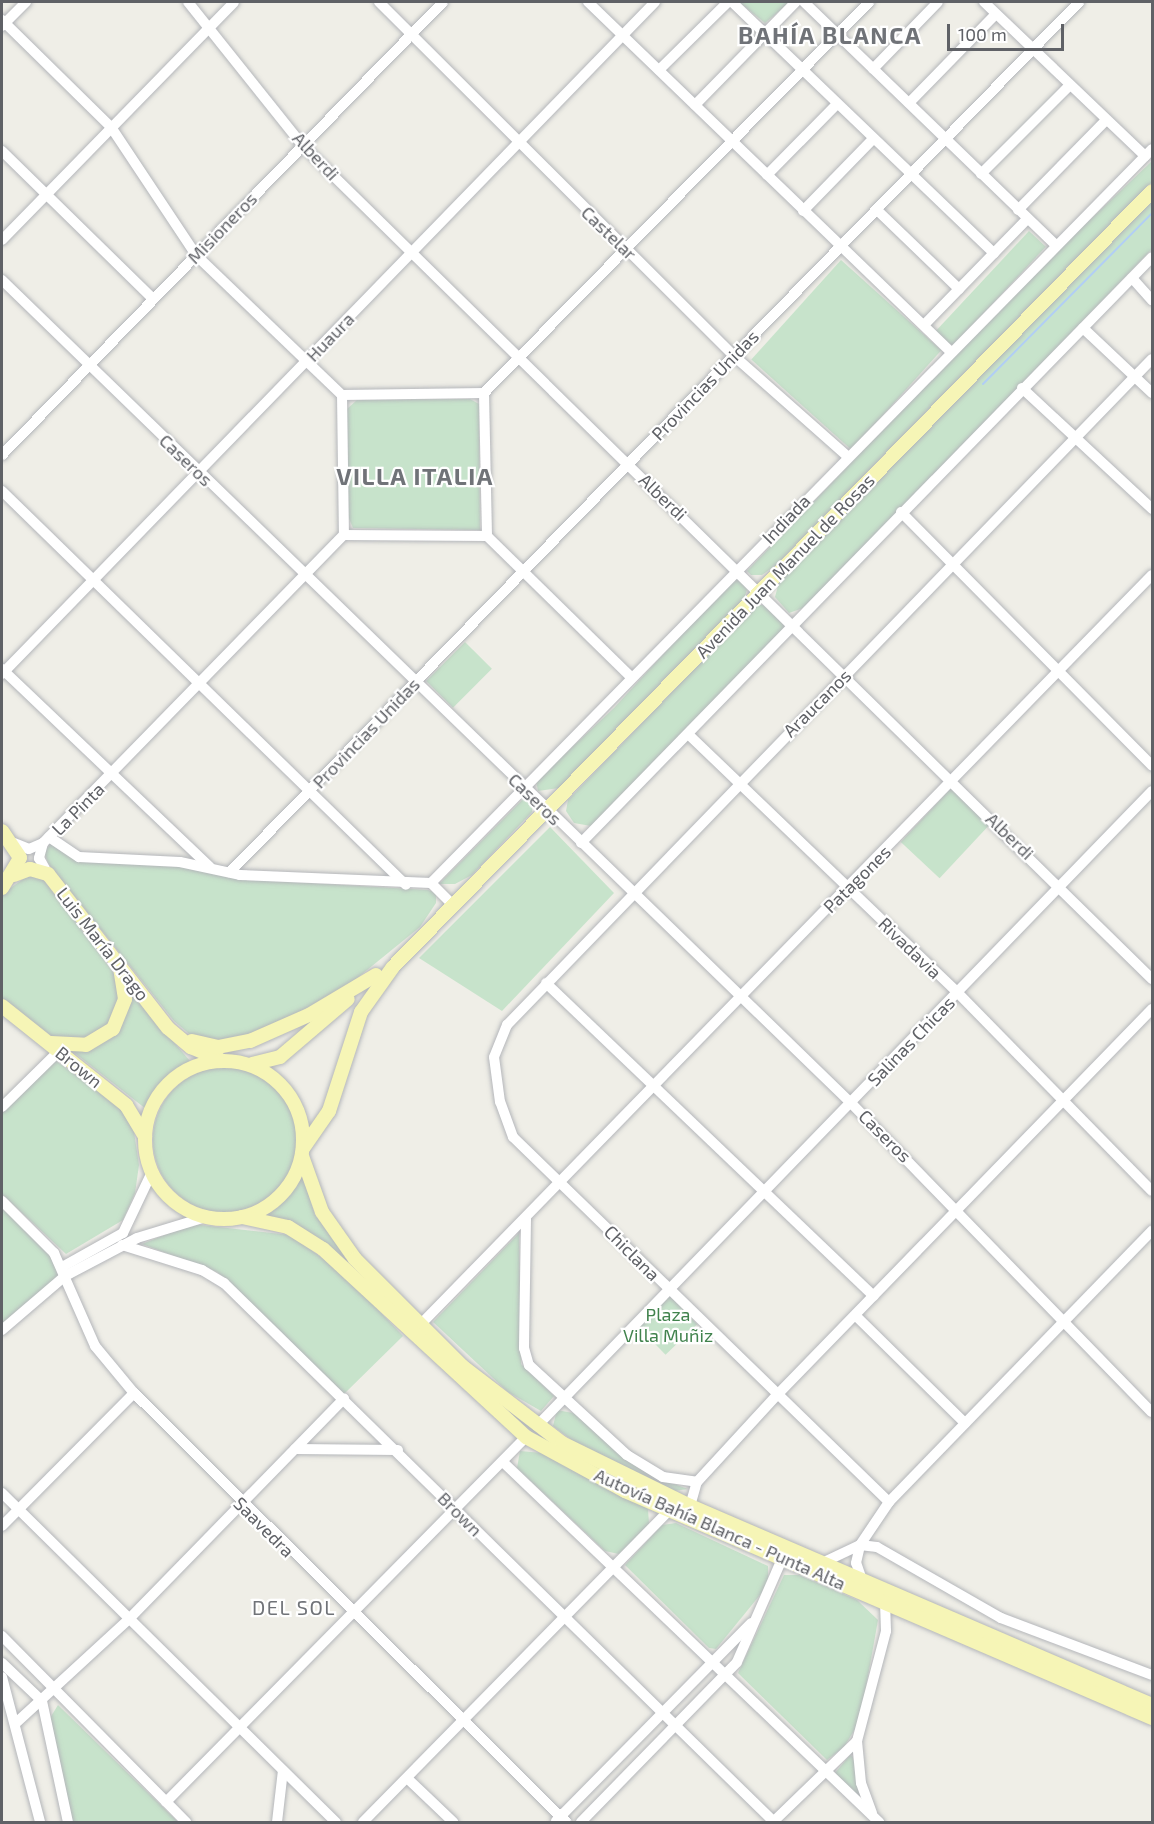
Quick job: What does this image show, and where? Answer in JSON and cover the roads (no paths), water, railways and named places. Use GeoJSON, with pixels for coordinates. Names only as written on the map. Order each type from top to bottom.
{"type":"FeatureCollection","features":[{"type":"Feature","properties":{"kind":"main road","name":"Avenida Juan Manuel de Rosas"},"geometry":{"type":"LineString","coordinates":[[303,1151],[325,1121],[362,1012],[417,941],[1152,191]]}},
{"type":"Feature","properties":{"kind":"main road"},"geometry":{"type":"LineString","coordinates":[[2,831],[14,843],[20,858],[14,875],[2,888]]}},
{"type":"Feature","properties":{"kind":"main road","name":"Luis María Drago"},"geometry":{"type":"LineString","coordinates":[[14,875],[30,869],[48,874],[168,1028],[198,1052],[230,1061]]}},
{"type":"Feature","properties":{"kind":"main road","name":"Avenida Juan Manuel de Rosas"},"geometry":{"type":"LineString","coordinates":[[247,1064],[280,1057],[417,941]]}},
{"type":"Feature","properties":{"kind":"main road"},"geometry":{"type":"LineString","coordinates":[[46,1041],[86,1045],[113,1029],[125,999],[118,964]]}},
{"type":"Feature","properties":{"kind":"main road"},"geometry":{"type":"LineString","coordinates":[[168,1028],[199,1044],[239,1044],[297,1021],[376,975]]}},
{"type":"Feature","properties":{"kind":"main road","name":"Brown"},"geometry":{"type":"LineString","coordinates":[[2,1006],[126,1105],[145,1137]]}},
{"type":"Feature","properties":{"kind":"main road"},"geometry":{"type":"LineString","coordinates":[[230,1061],[247,1064],[290,1096],[299,1112],[303,1151],[281,1195],[242,1217],[206,1217],[174,1201],[152,1172],[145,1137],[165,1088],[194,1067],[230,1061]]}},
{"type":"Feature","properties":{"kind":"main road","name":"Autovía Bahía Blanca - Punta Alta"},"geometry":{"type":"LineString","coordinates":[[303,1151],[315,1199],[337,1236],[420,1325],[537,1426],[612,1470],[690,1506],[1152,1705]]}},
{"type":"Feature","properties":{"kind":"main road","name":"Autovía Bahía Blanca - Punta Alta"},"geometry":{"type":"LineString","coordinates":[[242,1217],[288,1227],[323,1249],[526,1437],[670,1510],[1152,1718]]}},
{"type":"Feature","properties":{"kind":"street"},"geometry":{"type":"LineString","coordinates":[[26,2],[3,23],[111,127],[196,255],[342,395],[484,393],[869,2]]}},
{"type":"Feature","properties":{"kind":"street","name":"Alberdi"},"geometry":{"type":"LineString","coordinates":[[188,2],[211,25],[302,145],[628,464],[738,568],[1060,885],[1152,979]]}},
{"type":"Feature","properties":{"kind":"street"},"geometry":{"type":"LineString","coordinates":[[2,240],[234,2]]}},
{"type":"Feature","properties":{"kind":"street","name":"Castelar"},"geometry":{"type":"LineString","coordinates":[[379,2],[409,36],[734,356],[847,456]]}},
{"type":"Feature","properties":{"kind":"street","name":"Misioneros"},"geometry":{"type":"LineString","coordinates":[[2,454],[442,2]]}},
{"type":"Feature","properties":{"kind":"street"},"geometry":{"type":"LineString","coordinates":[[588,2],[951,352]]}},
{"type":"Feature","properties":{"kind":"street","name":"Huaura"},"geometry":{"type":"LineString","coordinates":[[2,672],[655,2]]}},
{"type":"Feature","properties":{"kind":"street"},"geometry":{"type":"LineString","coordinates":[[659,70],[730,2],[994,253]]}},
{"type":"Feature","properties":{"kind":"street"},"geometry":{"type":"LineString","coordinates":[[695,105],[796,2]]}},
{"type":"Feature","properties":{"kind":"street"},"geometry":{"type":"LineString","coordinates":[[804,2],[1027,219],[1056,244]]}},
{"type":"Feature","properties":{"kind":"street"},"geometry":{"type":"LineString","coordinates":[[873,69],[938,2]]}},
{"type":"Feature","properties":{"kind":"street"},"geometry":{"type":"LineString","coordinates":[[984,2],[1106,120],[1149,152]]}},
{"type":"Feature","properties":{"kind":"street","name":"Provincias Unidas"},"geometry":{"type":"LineString","coordinates":[[230,872],[1033,50],[1075,3]]}},
{"type":"Feature","properties":{"kind":"street"},"geometry":{"type":"LineString","coordinates":[[909,104],[996,14]]}},
{"type":"Feature","properties":{"kind":"street"},"geometry":{"type":"LineString","coordinates":[[981,174],[1070,85]]}},
{"type":"Feature","properties":{"kind":"street"},"geometry":{"type":"LineString","coordinates":[[767,175],[837,104]]}},
{"type":"Feature","properties":{"kind":"street"},"geometry":{"type":"LineString","coordinates":[[1018,210],[1106,120]]}},
{"type":"Feature","properties":{"kind":"street"},"geometry":{"type":"LineString","coordinates":[[803,211],[873,139]]}},
{"type":"Feature","properties":{"kind":"street"},"geometry":{"type":"LineString","coordinates":[[2,151],[153,299]]}},
{"type":"Feature","properties":{"kind":"street","name":"Indiada"},"geometry":{"type":"LineString","coordinates":[[406,885],[419,887],[431,883],[847,456],[1149,152]]}},
{"type":"Feature","properties":{"kind":"street"},"geometry":{"type":"LineString","coordinates":[[877,210],[959,289]]}},
{"type":"Feature","properties":{"kind":"street"},"geometry":{"type":"LineString","coordinates":[[924,325],[1027,219]]}},
{"type":"Feature","properties":{"kind":"street"},"geometry":{"type":"LineString","coordinates":[[581,843],[689,735],[901,512],[1152,257]]}},
{"type":"Feature","properties":{"kind":"street"},"geometry":{"type":"LineString","coordinates":[[1132,278],[1152,300]]}},
{"type":"Feature","properties":{"kind":"street","name":"Caseros"},"geometry":{"type":"LineString","coordinates":[[2,280],[546,810],[851,1103],[957,1208],[1152,1412]]}},
{"type":"Feature","properties":{"kind":"street"},"geometry":{"type":"LineString","coordinates":[[1083,328],[1152,393]]}},
{"type":"Feature","properties":{"kind":"street","name":"Araucanos"},"geometry":{"type":"LineString","coordinates":[[494,1056],[507,1025],[546,983],[1152,359]]}},
{"type":"Feature","properties":{"kind":"street"},"geometry":{"type":"LineString","coordinates":[[1023,388],[1076,435],[1152,509]]}},
{"type":"Feature","properties":{"kind":"street"},"geometry":{"type":"LineString","coordinates":[[484,393],[487,536],[522,573],[631,677]]}},
{"type":"Feature","properties":{"kind":"street"},"geometry":{"type":"LineString","coordinates":[[342,395],[344,535],[487,536]]}},
{"type":"Feature","properties":{"kind":"street"},"geometry":{"type":"LineString","coordinates":[[2,491],[199,687],[312,790],[406,885]]}},
{"type":"Feature","properties":{"kind":"street"},"geometry":{"type":"LineString","coordinates":[[901,512],[951,566],[1152,765]]}},
{"type":"Feature","properties":{"kind":"street","name":"La Pinta"},"geometry":{"type":"LineString","coordinates":[[14,843],[29,849],[46,840],[199,687],[344,535]]}},
{"type":"Feature","properties":{"kind":"street","name":"Patagones"},"geometry":{"type":"LineString","coordinates":[[420,1325],[954,781],[1152,575]]}},
{"type":"Feature","properties":{"kind":"street"},"geometry":{"type":"LineString","coordinates":[[2,672],[211,868]]}},
{"type":"Feature","properties":{"kind":"street","name":"Rivadavia"},"geometry":{"type":"LineString","coordinates":[[689,735],[958,993],[1152,1191]]}},
{"type":"Feature","properties":{"kind":"street","name":"Salinas Chicas"},"geometry":{"type":"LineString","coordinates":[[537,1426],[667,1288],[851,1103],[1152,791]]}},
{"type":"Feature","properties":{"kind":"street"},"geometry":{"type":"LineString","coordinates":[[46,840],[79,857],[211,868],[230,872],[406,885]]}},
{"type":"Feature","properties":{"kind":"street","name":"La Pinta"},"geometry":{"type":"LineString","coordinates":[[46,840],[39,858],[48,874]]}},
{"type":"Feature","properties":{"kind":"street"},"geometry":{"type":"LineString","coordinates":[[431,883],[452,904]]}},
{"type":"Feature","properties":{"kind":"street"},"geometry":{"type":"LineString","coordinates":[[546,983],[874,1296]]}},
{"type":"Feature","properties":{"kind":"street"},"geometry":{"type":"LineString","coordinates":[[690,1506],[696,1482],[1063,1098],[1152,1009]]}},
{"type":"Feature","properties":{"kind":"street"},"geometry":{"type":"LineString","coordinates":[[2,1107],[59,1051]]}},
{"type":"Feature","properties":{"kind":"street","name":"Chiclana"},"geometry":{"type":"LineString","coordinates":[[494,1056],[500,1102],[513,1137],[889,1502]]}},
{"type":"Feature","properties":{"kind":"street"},"geometry":{"type":"LineString","coordinates":[[2,1330],[63,1271],[123,1233],[152,1172]]}},
{"type":"Feature","properties":{"kind":"street","name":"Saavedra"},"geometry":{"type":"LineString","coordinates":[[2,1202],[63,1271],[95,1346],[134,1393],[242,1505],[560,1821]]}},
{"type":"Feature","properties":{"kind":"street"},"geometry":{"type":"LineString","coordinates":[[63,1271],[122,1245],[206,1217]]}},
{"type":"Feature","properties":{"kind":"street"},"geometry":{"type":"LineString","coordinates":[[526,1219],[526,1359],[563,1399],[641,1464],[663,1477],[696,1482]]}},
{"type":"Feature","properties":{"kind":"street"},"geometry":{"type":"LineString","coordinates":[[862,1580],[856,1563],[860,1545],[889,1502],[1152,1232]]}},
{"type":"Feature","properties":{"kind":"street","name":"Brown"},"geometry":{"type":"LineString","coordinates":[[122,1245],[202,1270],[224,1283],[398,1450],[661,1714],[773,1822]]}},
{"type":"Feature","properties":{"kind":"street"},"geometry":{"type":"LineString","coordinates":[[856,1316],[965,1423]]}},
{"type":"Feature","properties":{"kind":"street"},"geometry":{"type":"LineString","coordinates":[[2,1526],[134,1393]]}},
{"type":"Feature","properties":{"kind":"street"},"geometry":{"type":"LineString","coordinates":[[17,1722],[129,1619],[344,1399]]}},
{"type":"Feature","properties":{"kind":"street"},"geometry":{"type":"LineString","coordinates":[[165,1802],[526,1437]]}},
{"type":"Feature","properties":{"kind":"street"},"geometry":{"type":"LineString","coordinates":[[294,1449],[398,1450]]}},
{"type":"Feature","properties":{"kind":"street"},"geometry":{"type":"LineString","coordinates":[[503,1462],[876,1819]]}},
{"type":"Feature","properties":{"kind":"street"},"geometry":{"type":"LineString","coordinates":[[2,1493],[336,1822]]}},
{"type":"Feature","properties":{"kind":"street"},"geometry":{"type":"LineString","coordinates":[[363,1822],[670,1510]]}},
{"type":"Feature","properties":{"kind":"street"},"geometry":{"type":"LineString","coordinates":[[822,1563],[860,1545],[877,1547],[1001,1618],[1152,1675]]}},
{"type":"Feature","properties":{"kind":"street"},"geometry":{"type":"LineString","coordinates":[[581,1822],[737,1662],[782,1559]]}},
{"type":"Feature","properties":{"kind":"street"},"geometry":{"type":"LineString","coordinates":[[876,1819],[861,1784],[857,1741],[886,1631],[885,1604]]}},
{"type":"Feature","properties":{"kind":"street"},"geometry":{"type":"LineString","coordinates":[[560,1821],[710,1659],[753,1621]]}},
{"type":"Feature","properties":{"kind":"street"},"geometry":{"type":"LineString","coordinates":[[2,1636],[186,1822]]}},
{"type":"Feature","properties":{"kind":"street"},"geometry":{"type":"LineString","coordinates":[[2,1663],[42,1701],[68,1822]]}},
{"type":"Feature","properties":{"kind":"street"},"geometry":{"type":"LineString","coordinates":[[2,1677],[17,1722],[40,1822]]}},
{"type":"Feature","properties":{"kind":"street"},"geometry":{"type":"LineString","coordinates":[[773,1822],[825,1768],[857,1741]]}},
{"type":"Feature","properties":{"kind":"street"},"geometry":{"type":"LineString","coordinates":[[277,1822],[283,1770]]}},
{"type":"Feature","properties":{"kind":"street"},"geometry":{"type":"LineString","coordinates":[[407,1778],[453,1822]]}},
{"type":"Feature","properties":{"kind":"waterway"},"geometry":{"type":"LineString","coordinates":[[983,384],[1152,213]]}},
{"type":"Feature","properties":{"kind":"district","name":"BAHÍA BLANCA"},"geometry":{"type":"Point","coordinates":[830,35]}},
{"type":"Feature","properties":{"kind":"district","name":"VILLA ITALIA"},"geometry":{"type":"Point","coordinates":[415,476]}},
{"type":"Feature","properties":{"kind":"district","name":"DEL SOL"},"geometry":{"type":"Point","coordinates":[294,1607]}},
{"type":"Feature","properties":{"kind":"park label","name":"Plaza Villa Muñiz"},"geometry":{"type":"Point","coordinates":[668,1325]}}]}
